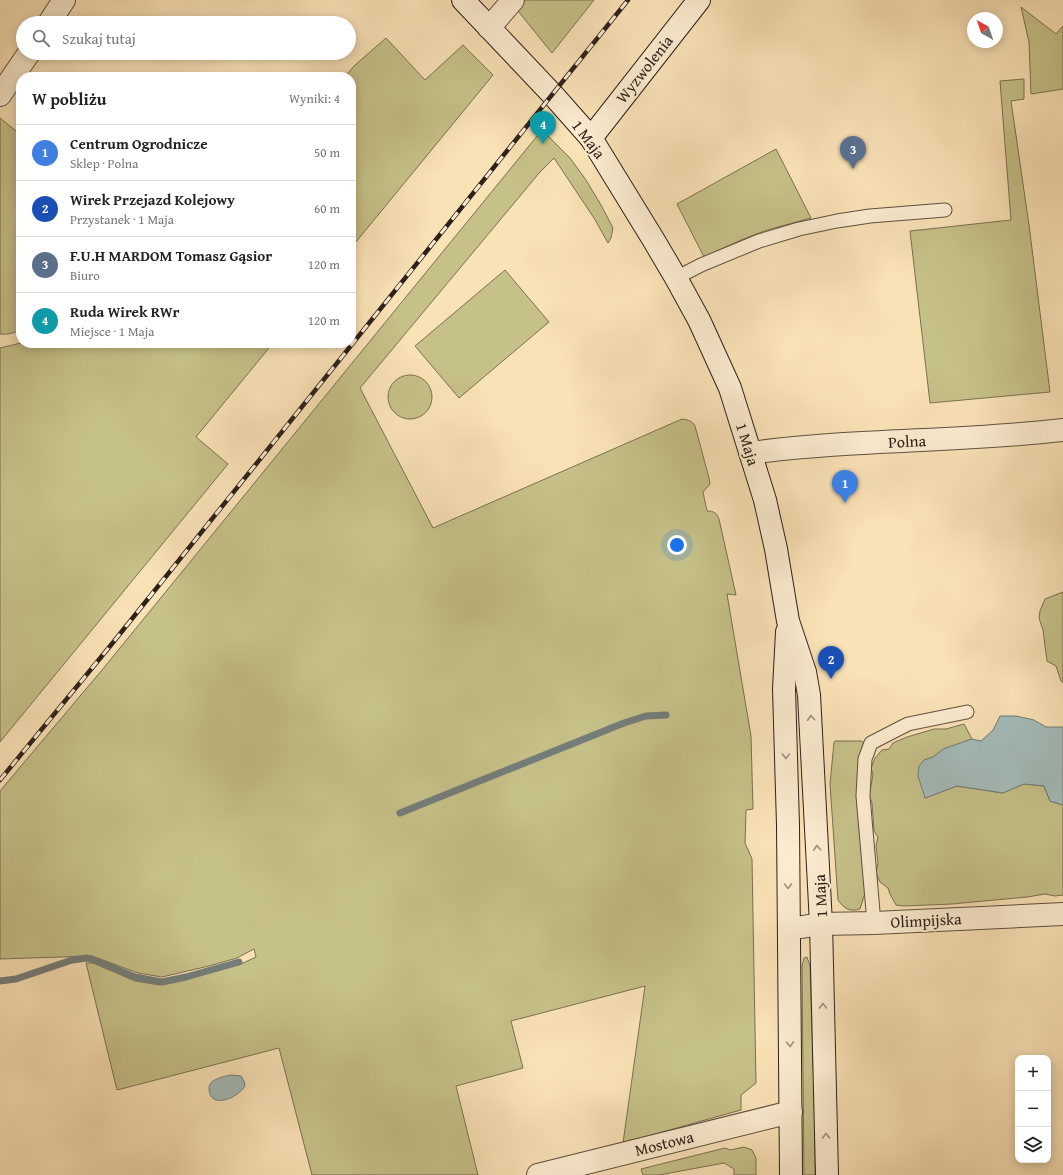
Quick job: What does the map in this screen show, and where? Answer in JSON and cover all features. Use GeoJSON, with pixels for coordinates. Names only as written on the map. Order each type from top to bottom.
{"type":"FeatureCollection","features":[{"type":"Feature","properties":{"kind":"main road"},"geometry":{"type":"LineString","coordinates":[[54,16],[64,0]]}},
{"type":"Feature","properties":{"kind":"main road","name":"1 Maja"},"geometry":{"type":"LineString","coordinates":[[463,0],[553,95],[591,138],[676,278],[699,320],[730,388],[765,500],[788,621],[805,672],[808,689],[821,924],[827,1175]]}},
{"type":"Feature","properties":{"kind":"main road"},"geometry":{"type":"LineString","coordinates":[[489,28],[513,0]]}},
{"type":"Feature","properties":{"kind":"main road","name":"Wyzwolenia"},"geometry":{"type":"LineString","coordinates":[[591,138],[698,0]]}},
{"type":"Feature","properties":{"kind":"main road"},"geometry":{"type":"LineString","coordinates":[[0,95],[24,60]]}},
{"type":"Feature","properties":{"kind":"main road","name":"Polna"},"geometry":{"type":"LineString","coordinates":[[750,453],[796,447],[948,439],[1063,430]]}},
{"type":"Feature","properties":{"kind":"main road","name":"1 Maja"},"geometry":{"type":"LineString","coordinates":[[788,621],[784,689],[788,825],[791,1175]]}},
{"type":"Feature","properties":{"kind":"main road","name":"Olimpijska"},"geometry":{"type":"LineString","coordinates":[[789,929],[821,924],[1063,914]]}},
{"type":"Feature","properties":{"kind":"main road","name":"Mostowa"},"geometry":{"type":"LineString","coordinates":[[538,1175],[581,1170],[791,1112]]}},
{"type":"Feature","properties":{"kind":"lane"},"geometry":{"type":"LineString","coordinates":[[676,278],[701,265],[759,241],[799,229],[870,216],[945,210]]}},
{"type":"Feature","properties":{"kind":"lane"},"geometry":{"type":"LineString","coordinates":[[874,923],[863,796],[865,759],[871,742],[908,724],[967,712]]}},
{"type":"Feature","properties":{"kind":"shaded area"},"geometry":{"type":"Polygon","coordinates":[[[518,0],[594,0],[552,53],[518,11],[518,0]]]}},
{"type":"Feature","properties":{"kind":"shaded area"},"geometry":{"type":"Polygon","coordinates":[[[1021,7],[1056,34],[1063,26],[1063,89],[1031,94],[1029,42],[1021,7]]]}},
{"type":"Feature","properties":{"kind":"shaded area"},"geometry":{"type":"Polygon","coordinates":[[[386,38],[425,80],[463,45],[493,75],[356,242],[356,72],[349,72],[386,38]]]}},
{"type":"Feature","properties":{"kind":"shaded area"},"geometry":{"type":"Polygon","coordinates":[[[1024,79],[1024,99],[1011,101],[1029,225],[1050,392],[930,403],[910,231],[1011,220],[1000,81],[1024,79]]]}},
{"type":"Feature","properties":{"kind":"shaded area"},"geometry":{"type":"Polygon","coordinates":[[[0,118],[16,131],[16,332],[0,334],[0,118]]]}},
{"type":"Feature","properties":{"kind":"shaded area"},"geometry":{"type":"Polygon","coordinates":[[[542,130],[570,158],[586,180],[601,205],[613,228],[611,238],[608,243],[594,218],[554,158],[540,172],[360,388],[433,528],[682,419],[690,421],[695,426],[710,484],[703,492],[707,511],[712,511],[715,513],[719,519],[736,595],[727,594],[751,736],[753,809],[746,810],[745,843],[752,859],[756,1083],[741,1095],[741,1110],[623,1143],[645,986],[511,1021],[523,1068],[456,1086],[478,1175],[312,1175],[279,1048],[117,1090],[86,963],[93,963],[135,981],[160,985],[241,964],[256,957],[254,949],[237,958],[162,977],[138,973],[92,956],[0,959],[0,791],[102,670],[542,130]]]}},
{"type":"Feature","properties":{"kind":"shaded area"},"geometry":{"type":"Polygon","coordinates":[[[776,149],[811,218],[767,230],[704,257],[677,204],[776,149]]]}},
{"type":"Feature","properties":{"kind":"shaded area"},"geometry":{"type":"Polygon","coordinates":[[[505,270],[549,322],[459,398],[415,346],[505,270]]]}},
{"type":"Feature","properties":{"kind":"shaded area"},"geometry":{"type":"Polygon","coordinates":[[[16,344],[16,348],[269,348],[196,437],[228,464],[0,742],[0,348],[16,344]]]}},
{"type":"Feature","properties":{"kind":"shaded area"},"geometry":{"type":"Polygon","coordinates":[[[406,375],[414,375],[419,376],[426,381],[431,388],[431,406],[426,413],[419,418],[406,419],[398,416],[391,409],[388,401],[388,393],[391,385],[398,378],[406,375]]]}},
{"type":"Feature","properties":{"kind":"shaded area"},"geometry":{"type":"Polygon","coordinates":[[[1063,592],[1063,683],[1056,666],[1047,661],[1043,630],[1039,618],[1045,599],[1063,592]]]}},
{"type":"Feature","properties":{"kind":"shaded area"},"geometry":{"type":"Polygon","coordinates":[[[964,724],[972,739],[944,749],[933,757],[924,760],[925,798],[957,786],[1003,793],[1024,784],[1044,786],[1050,801],[1063,805],[1063,895],[1055,896],[1045,894],[952,904],[904,906],[896,905],[888,888],[880,882],[876,873],[878,863],[876,846],[878,837],[874,831],[872,803],[869,796],[873,775],[871,768],[875,758],[882,750],[889,749],[893,743],[907,737],[934,729],[946,729],[964,724]]]}},
{"type":"Feature","properties":{"kind":"shaded area"},"geometry":{"type":"Polygon","coordinates":[[[835,741],[861,741],[865,743],[861,751],[857,773],[857,786],[865,893],[860,909],[856,910],[848,909],[838,900],[830,784],[835,741]]]}},
{"type":"Feature","properties":{"kind":"shaded area"},"geometry":{"type":"Polygon","coordinates":[[[807,957],[810,966],[815,1122],[815,1175],[804,1175],[802,966],[804,958],[807,957]]]}},
{"type":"Feature","properties":{"kind":"shaded area"},"geometry":{"type":"Polygon","coordinates":[[[744,1147],[752,1150],[756,1158],[756,1175],[734,1175],[734,1169],[724,1163],[659,1175],[643,1175],[641,1169],[725,1148],[730,1150],[744,1147]]]}},
{"type":"Feature","properties":{"kind":"water"},"geometry":{"type":"Polygon","coordinates":[[[1000,716],[1016,716],[1034,720],[1046,727],[1063,727],[1063,805],[1050,801],[1044,786],[1024,784],[1003,793],[957,786],[925,798],[918,776],[919,766],[924,760],[933,757],[943,749],[972,739],[981,741],[993,730],[1000,716]]]}},
{"type":"Feature","properties":{"kind":"water"},"geometry":{"type":"Polygon","coordinates":[[[231,1075],[241,1076],[245,1086],[231,1098],[225,1100],[214,1099],[209,1089],[210,1084],[217,1079],[231,1075]]]}},
{"type":"Feature","properties":{"kind":"waterway"},"geometry":{"type":"LineString","coordinates":[[400,813],[624,723],[646,716],[666,715]]}},
{"type":"Feature","properties":{"kind":"waterway"},"geometry":{"type":"LineString","coordinates":[[0,981],[16,979],[72,960],[87,958],[135,977],[162,982],[239,962]]}},
{"type":"Feature","properties":{"kind":"railway"},"geometry":{"type":"LineString","coordinates":[[356,339],[628,0]]}},
{"type":"Feature","properties":{"kind":"railway"},"geometry":{"type":"LineString","coordinates":[[0,780],[111,645],[349,348]]}},
{"type":"Feature","properties":{"kind":"place","name":"Ruda Wirek RWr"},"geometry":{"type":"Point","coordinates":[543,144]}},
{"type":"Feature","properties":{"kind":"place","name":"F.U.H MARDOM Tomasz Gąsior"},"geometry":{"type":"Point","coordinates":[853,169]}},
{"type":"Feature","properties":{"kind":"place","name":"Centrum Ogrodnicze"},"geometry":{"type":"Point","coordinates":[845,503]}},
{"type":"Feature","properties":{"kind":"place","name":"Wirek Przejazd Kolejowy"},"geometry":{"type":"Point","coordinates":[831,679]}}]}
